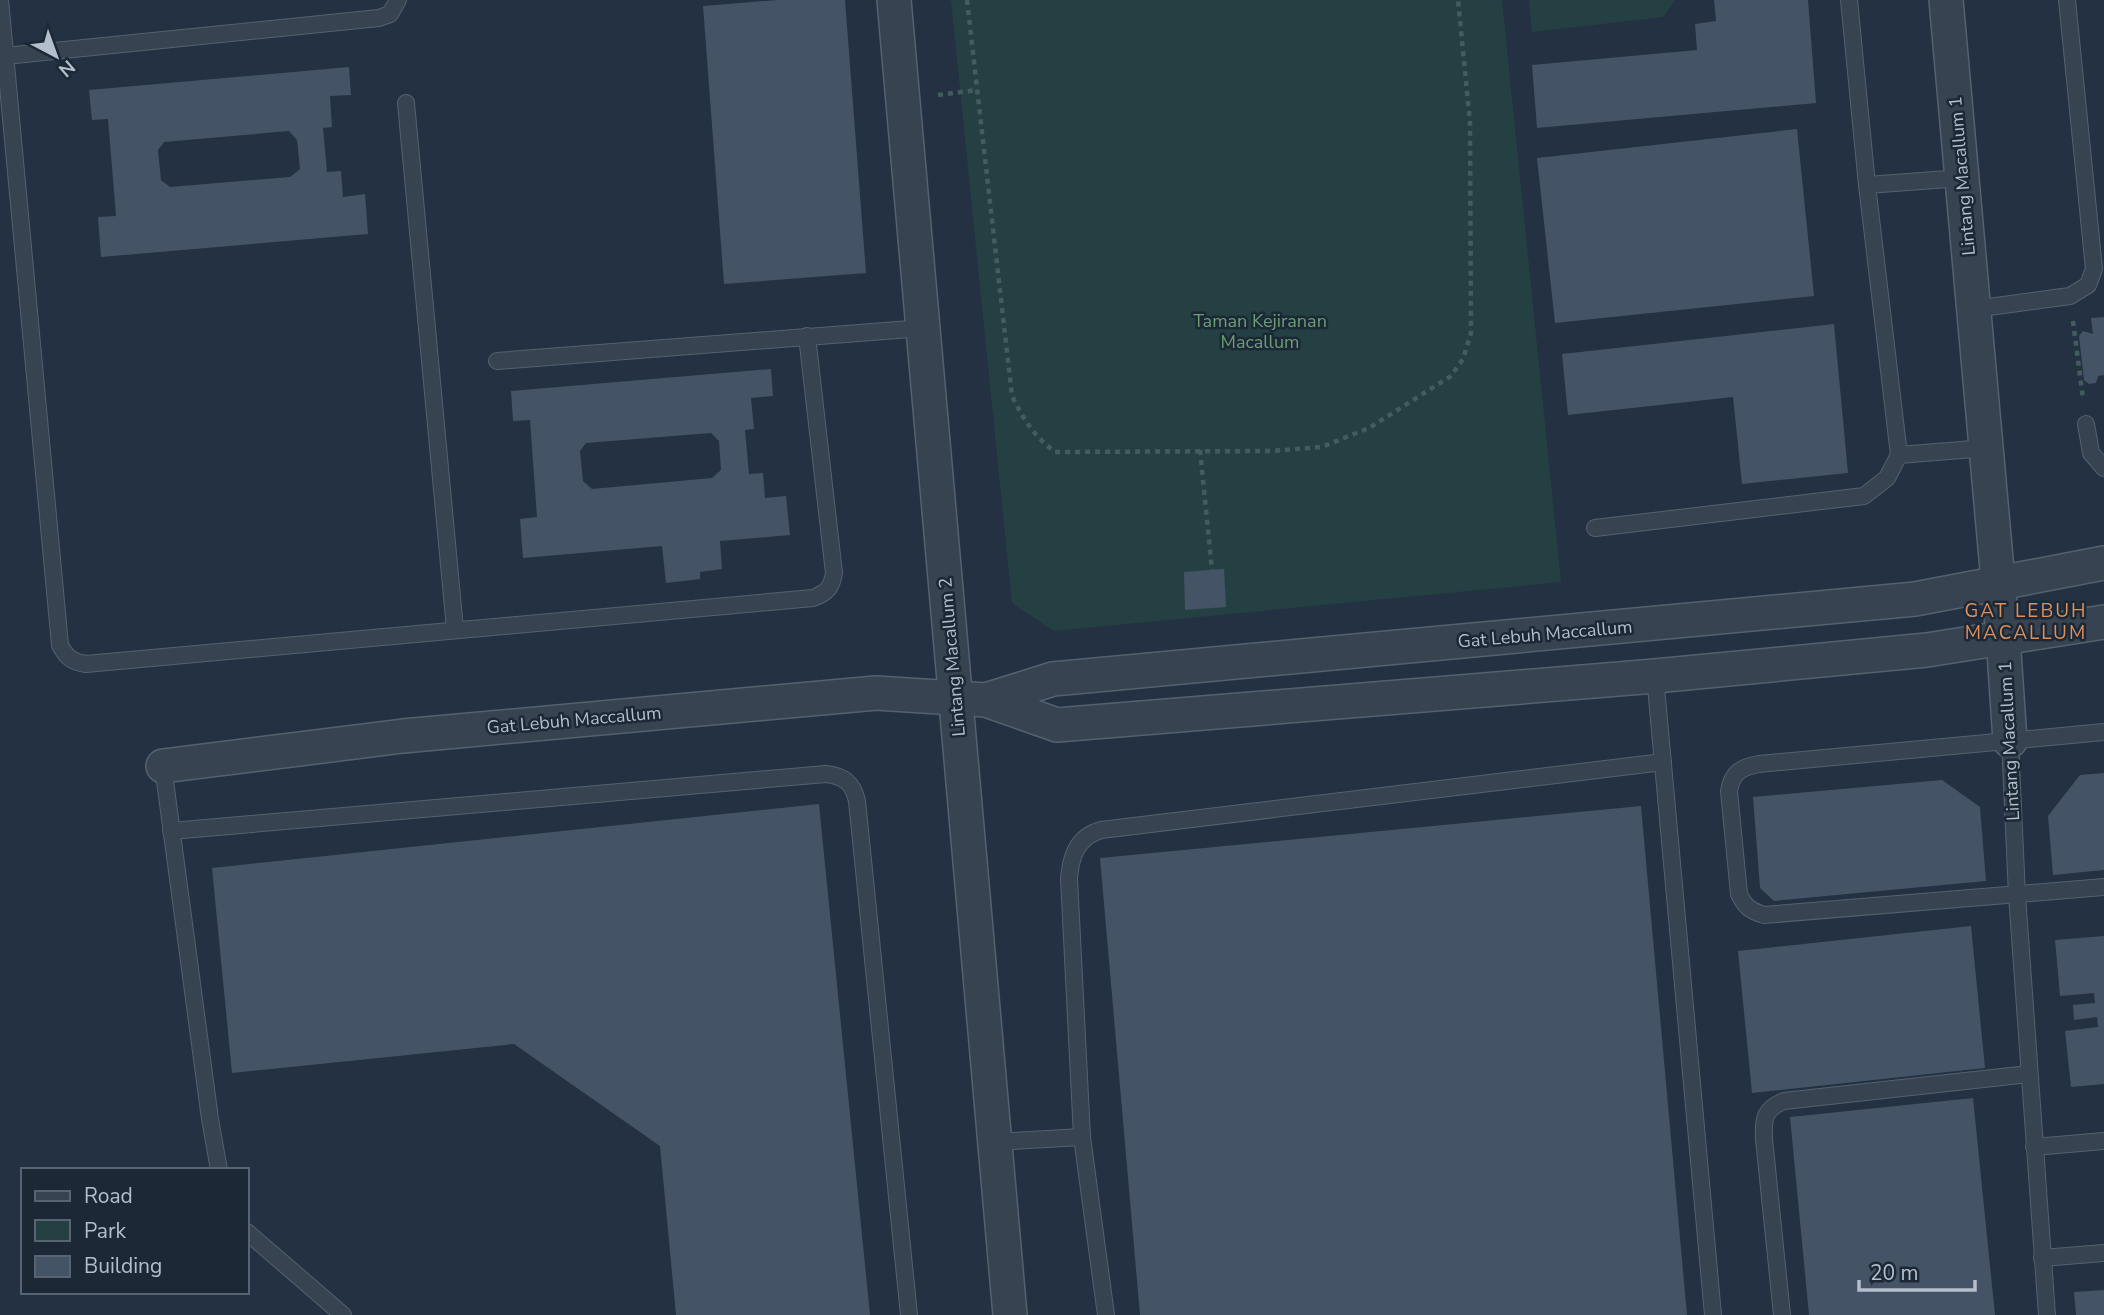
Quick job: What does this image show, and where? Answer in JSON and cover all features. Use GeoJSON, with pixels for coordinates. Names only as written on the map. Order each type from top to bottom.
{"type":"FeatureCollection","features":[{"type":"Feature","properties":{"kind":"street","name":"Lintang Macallum 2"},"geometry":{"type":"LineString","coordinates":[[894,0],[923,328],[971,699],[995,1142],[1010,1315]]}},
{"type":"Feature","properties":{"kind":"street","name":"Lintang Macallum 1"},"geometry":{"type":"LineString","coordinates":[[1946,0],[2004,637],[2010,741]]}},
{"type":"Feature","properties":{"kind":"street","name":"Gat Lebuh Maccallum"},"geometry":{"type":"LineString","coordinates":[[971,699],[1053,679],[1915,599],[2104,564]]}},
{"type":"Feature","properties":{"kind":"street","name":"Gat Lebuh Maccallum"},"geometry":{"type":"LineString","coordinates":[[163,766],[403,736],[876,693],[971,699],[1057,724],[1655,676],[1927,650],[2104,622]]}},
{"type":"Feature","properties":{"kind":"lane"},"geometry":{"type":"LineString","coordinates":[[0,0],[60,645],[65,655],[74,662],[86,664],[813,598],[825,594],[832,584],[834,573],[807,336]]}},
{"type":"Feature","properties":{"kind":"lane"},"geometry":{"type":"LineString","coordinates":[[5,56],[379,18],[390,14],[398,0]]}},
{"type":"Feature","properties":{"kind":"lane"},"geometry":{"type":"LineString","coordinates":[[1595,528],[1864,496],[1887,478],[1899,455],[1867,185],[1849,0]]}},
{"type":"Feature","properties":{"kind":"lane"},"geometry":{"type":"LineString","coordinates":[[1974,309],[2070,296],[2088,285],[2099,269],[2067,0]]}},
{"type":"Feature","properties":{"kind":"lane"},"geometry":{"type":"LineString","coordinates":[[406,103],[455,629]]}},
{"type":"Feature","properties":{"kind":"lane"},"geometry":{"type":"LineString","coordinates":[[1867,185],[1962,178]]}},
{"type":"Feature","properties":{"kind":"lane"},"geometry":{"type":"LineString","coordinates":[[497,361],[923,328]]}},
{"type":"Feature","properties":{"kind":"lane"},"geometry":{"type":"LineString","coordinates":[[2086,425],[2091,453],[2104,468]]}},
{"type":"Feature","properties":{"kind":"lane"},"geometry":{"type":"LineString","coordinates":[[1899,455],[1986,448]]}},
{"type":"Feature","properties":{"kind":"lane"},"geometry":{"type":"LineString","coordinates":[[1655,676],[1713,1315]]}},
{"type":"Feature","properties":{"kind":"lane"},"geometry":{"type":"LineString","coordinates":[[2104,732],[1748,766],[1738,771],[1731,780],[1729,791],[1740,894],[1744,905],[1753,912],[1764,915],[2104,887]]}},
{"type":"Feature","properties":{"kind":"lane","name":"Lintang Macallum 1"},"geometry":{"type":"LineString","coordinates":[[2010,741],[2017,895],[2047,1315]]}},
{"type":"Feature","properties":{"kind":"lane"},"geometry":{"type":"LineString","coordinates":[[1106,1315],[1082,1137],[1069,878],[1071,858],[1089,833],[1663,762]]}},
{"type":"Feature","properties":{"kind":"lane"},"geometry":{"type":"LineString","coordinates":[[163,766],[209,1119],[219,1168]]}},
{"type":"Feature","properties":{"kind":"lane"},"geometry":{"type":"LineString","coordinates":[[171,831],[826,774],[847,780],[857,801],[909,1315]]}},
{"type":"Feature","properties":{"kind":"lane"},"geometry":{"type":"LineString","coordinates":[[1782,1315],[1764,1139],[1766,1114],[1773,1105],[1783,1101],[2029,1074]]}},
{"type":"Feature","properties":{"kind":"lane"},"geometry":{"type":"LineString","coordinates":[[995,1142],[1082,1137]]}},
{"type":"Feature","properties":{"kind":"lane"},"geometry":{"type":"LineString","coordinates":[[2034,1147],[2104,1141]]}},
{"type":"Feature","properties":{"kind":"lane"},"geometry":{"type":"LineString","coordinates":[[248,1233],[343,1315]]}},
{"type":"Feature","properties":{"kind":"lane"},"geometry":{"type":"LineString","coordinates":[[2042,1258],[2104,1253]]}},
{"type":"Feature","properties":{"kind":"path"},"geometry":{"type":"LineString","coordinates":[[967,0],[1012,396],[1023,420],[1038,439],[1055,452],[1271,451],[1322,447],[1369,428],[1451,376],[1463,359],[1471,333],[1470,122],[1458,0]]}},
{"type":"Feature","properties":{"kind":"path"},"geometry":{"type":"LineString","coordinates":[[2070,296],[2086,425]]}},
{"type":"Feature","properties":{"kind":"path"},"geometry":{"type":"LineString","coordinates":[[1200,450],[1212,570]]}},
{"type":"Feature","properties":{"kind":"green space","name":"Taman Kejiranan Macallum"},"geometry":{"type":"Polygon","coordinates":[[[951,0],[1502,0],[1561,582],[1054,631],[1012,603],[951,0]]]}},
{"type":"Feature","properties":{"kind":"green space"},"geometry":{"type":"Polygon","coordinates":[[[1529,0],[1675,0],[1663,17],[1532,32],[1529,0]]]}},
{"type":"Feature","properties":{"kind":"building"},"geometry":{"type":"Polygon","coordinates":[[[778,0],[845,0],[866,273],[724,284],[703,6],[778,0]]]}},
{"type":"Feature","properties":{"kind":"building"},"geometry":{"type":"Polygon","coordinates":[[[1714,0],[1808,0],[1816,103],[1537,128],[1532,65],[1697,50],[1695,24],[1716,21],[1714,0]]]}},
{"type":"Feature","properties":{"kind":"building"},"geometry":{"type":"Polygon","coordinates":[[[349,67],[351,95],[330,96],[332,127],[323,128],[327,172],[341,171],[343,197],[365,194],[368,234],[101,257],[98,217],[116,216],[108,119],[92,120],[89,90],[349,67]],[[289,131],[164,142],[158,150],[161,180],[170,187],[290,177],[300,169],[297,140],[289,131]]]}},
{"type":"Feature","properties":{"kind":"building"},"geometry":{"type":"Polygon","coordinates":[[[1797,129],[1814,296],[1555,323],[1537,158],[1797,129]]]}},
{"type":"Feature","properties":{"kind":"building"},"geometry":{"type":"Polygon","coordinates":[[[2104,317],[2104,375],[2098,376],[2096,383],[2089,384],[2084,380],[2079,336],[2083,331],[2093,334],[2091,318],[2104,317]]]}},
{"type":"Feature","properties":{"kind":"building"},"geometry":{"type":"Polygon","coordinates":[[[1834,324],[1848,473],[1742,484],[1733,397],[1568,415],[1562,354],[1834,324]]]}},
{"type":"Feature","properties":{"kind":"building"},"geometry":{"type":"Polygon","coordinates":[[[771,369],[773,396],[751,398],[754,429],[745,430],[749,474],[763,473],[765,498],[786,496],[790,535],[720,541],[722,569],[700,572],[700,579],[666,583],[662,546],[523,558],[520,519],[537,517],[530,420],[513,421],[511,391],[771,369]],[[711,433],[586,443],[580,451],[583,481],[592,489],[712,478],[721,470],[719,441],[711,433]]]}},
{"type":"Feature","properties":{"kind":"building"},"geometry":{"type":"Polygon","coordinates":[[[1224,569],[1226,607],[1185,610],[1184,572],[1224,569]]]}},
{"type":"Feature","properties":{"kind":"building"},"geometry":{"type":"Polygon","coordinates":[[[2104,773],[2104,870],[2053,875],[2048,816],[2080,775],[2104,773]]]}},
{"type":"Feature","properties":{"kind":"building"},"geometry":{"type":"Polygon","coordinates":[[[1942,780],[1980,807],[1986,881],[1774,901],[1760,888],[1753,797],[1942,780]]]}},
{"type":"Feature","properties":{"kind":"building"},"geometry":{"type":"Polygon","coordinates":[[[819,804],[870,1315],[676,1315],[660,1146],[514,1044],[232,1073],[212,868],[819,804]]]}},
{"type":"Feature","properties":{"kind":"building"},"geometry":{"type":"Polygon","coordinates":[[[1641,806],[1687,1315],[1140,1315],[1100,858],[1641,806]]]}},
{"type":"Feature","properties":{"kind":"building"},"geometry":{"type":"Polygon","coordinates":[[[1971,926],[1985,1068],[1752,1093],[1738,951],[1971,926]]]}},
{"type":"Feature","properties":{"kind":"building"},"geometry":{"type":"Polygon","coordinates":[[[2104,936],[2104,1084],[2071,1087],[2065,1031],[2098,1027],[2097,1017],[2074,1020],[2073,1005],[2095,1003],[2094,993],[2060,996],[2055,940],[2104,936]]]}},
{"type":"Feature","properties":{"kind":"building"},"geometry":{"type":"Polygon","coordinates":[[[1973,1098],[1995,1315],[1809,1315],[1790,1117],[1973,1098]]]}},
{"type":"Feature","properties":{"kind":"building"},"geometry":{"type":"Polygon","coordinates":[[[2104,1290],[2104,1315],[2076,1315],[2074,1292],[2104,1290]]]}},
{"type":"Feature","properties":{"kind":"district","name":"GAT LEBUH MACALLUM"},"geometry":{"type":"Point","coordinates":[2026,621]}}]}
